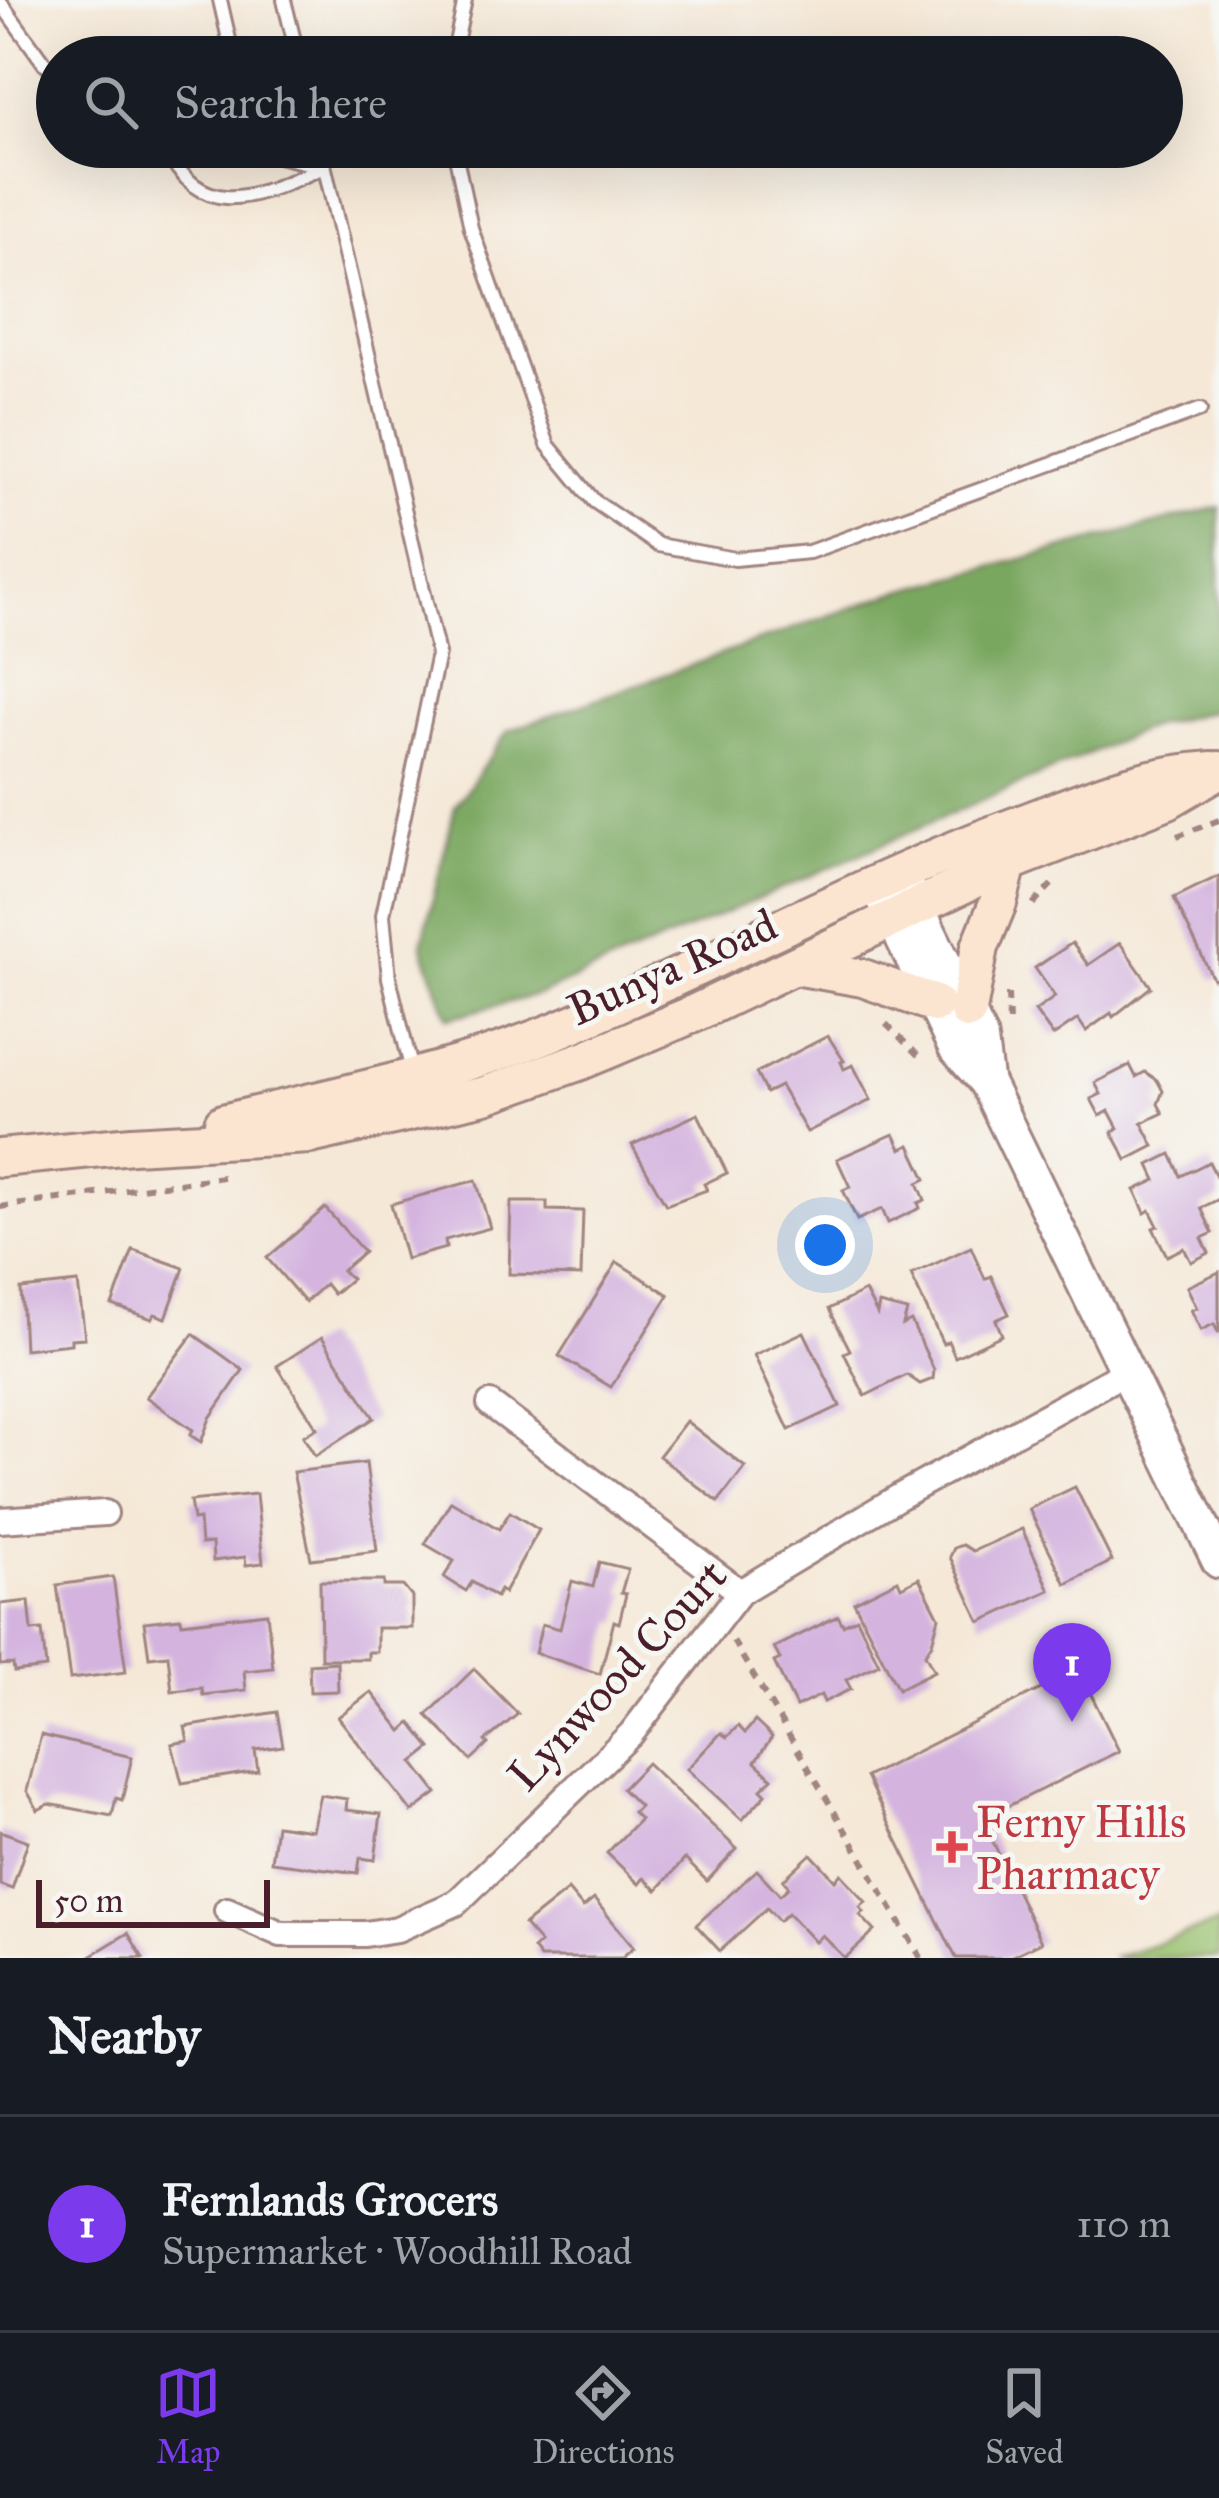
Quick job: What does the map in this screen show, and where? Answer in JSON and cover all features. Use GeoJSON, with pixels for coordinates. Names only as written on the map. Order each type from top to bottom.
{"type":"FeatureCollection","features":[{"type":"Feature","properties":{"kind":"main road","name":"Bunya Road"},"geometry":{"type":"LineString","coordinates":[[418,1095],[485,1095],[581,1061],[795,966],[1008,863],[1168,800],[1219,770]]}},
{"type":"Feature","properties":{"kind":"main road","name":"Bunya Road"},"geometry":{"type":"LineString","coordinates":[[0,1158],[310,1135],[418,1095],[888,877],[1162,773],[1219,770]]}},
{"type":"Feature","properties":{"kind":"main road"},"geometry":{"type":"LineString","coordinates":[[795,966],[863,978],[951,1007],[998,903],[1008,863]]}},
{"type":"Feature","properties":{"kind":"street"},"geometry":{"type":"LineString","coordinates":[[888,877],[951,1007],[955,1047],[986,1082],[1219,1561]]}},
{"type":"Feature","properties":{"kind":"street","name":"Lynwood Court"},"geometry":{"type":"LineString","coordinates":[[227,1910],[280,1934],[365,1934],[398,1929],[456,1903],[632,1734],[740,1592],[897,1498],[1127,1371]]}},
{"type":"Feature","properties":{"kind":"street"},"geometry":{"type":"LineString","coordinates":[[490,1404],[740,1592]]}},
{"type":"Feature","properties":{"kind":"street"},"geometry":{"type":"LineString","coordinates":[[0,1520],[105,1513]]}},
{"type":"Feature","properties":{"kind":"lane"},"geometry":{"type":"LineString","coordinates":[[220,0],[228,36]]}},
{"type":"Feature","properties":{"kind":"lane"},"geometry":{"type":"LineString","coordinates":[[284,0],[293,36]]}},
{"type":"Feature","properties":{"kind":"lane"},"geometry":{"type":"LineString","coordinates":[[458,36],[466,0]]}},
{"type":"Feature","properties":{"kind":"lane"},"geometry":{"type":"LineString","coordinates":[[0,2],[36,52]]}},
{"type":"Feature","properties":{"kind":"lane"},"geometry":{"type":"LineString","coordinates":[[176,168],[186,184],[206,195],[224,197],[280,186],[322,168]]}},
{"type":"Feature","properties":{"kind":"lane"},"geometry":{"type":"LineString","coordinates":[[324,168],[439,654],[383,914],[388,978],[418,1095]]}},
{"type":"Feature","properties":{"kind":"lane"},"geometry":{"type":"LineString","coordinates":[[458,168],[471,228],[548,445],[594,501],[658,545],[735,559],[808,552],[1200,410]]}},
{"type":"Feature","properties":{"kind":"path"},"geometry":{"type":"LineString","coordinates":[[1177,836],[1219,820]]}},
{"type":"Feature","properties":{"kind":"path"},"geometry":{"type":"LineString","coordinates":[[1021,918],[1052,883],[1073,875]]}},
{"type":"Feature","properties":{"kind":"path"},"geometry":{"type":"LineString","coordinates":[[1007,985],[1010,1027]]}},
{"type":"Feature","properties":{"kind":"path"},"geometry":{"type":"LineString","coordinates":[[719,1619],[921,1958]]}},
{"type":"Feature","properties":{"kind":"green space"},"geometry":{"type":"Polygon","coordinates":[[[1219,507],[1219,709],[1152,726],[541,994],[448,1018],[422,945],[455,807],[508,731],[890,594],[1219,507]]]}},
{"type":"Feature","properties":{"kind":"green space"},"geometry":{"type":"Polygon","coordinates":[[[1219,1923],[1219,1958],[1111,1958],[1219,1923]]]}},
{"type":"Feature","properties":{"kind":"building"},"geometry":{"type":"Polygon","coordinates":[[[1219,876],[1219,977],[1213,979],[1174,898],[1219,876]]]}},
{"type":"Feature","properties":{"kind":"building"},"geometry":{"type":"Polygon","coordinates":[[[1072,943],[1088,965],[1120,943],[1151,987],[1086,1031],[1078,1019],[1053,1036],[1035,1011],[1055,997],[1035,968],[1072,943]]]}},
{"type":"Feature","properties":{"kind":"building"},"geometry":{"type":"Polygon","coordinates":[[[828,1036],[844,1069],[853,1065],[871,1100],[807,1132],[780,1086],[766,1093],[756,1073],[828,1036]]]}},
{"type":"Feature","properties":{"kind":"building"},"geometry":{"type":"Polygon","coordinates":[[[1130,1065],[1136,1077],[1145,1072],[1157,1080],[1163,1091],[1158,1104],[1163,1113],[1142,1123],[1154,1146],[1127,1160],[1112,1132],[1118,1128],[1109,1111],[1100,1116],[1091,1099],[1101,1094],[1095,1083],[1130,1065]]]}},
{"type":"Feature","properties":{"kind":"building"},"geometry":{"type":"Polygon","coordinates":[[[698,1114],[727,1173],[704,1184],[707,1190],[666,1205],[632,1145],[698,1114]]]}},
{"type":"Feature","properties":{"kind":"building"},"geometry":{"type":"Polygon","coordinates":[[[894,1134],[901,1149],[910,1145],[926,1179],[918,1183],[925,1200],[918,1203],[920,1208],[888,1223],[882,1209],[857,1220],[843,1190],[850,1187],[837,1159],[894,1134]]]}},
{"type":"Feature","properties":{"kind":"building"},"geometry":{"type":"Polygon","coordinates":[[[1171,1154],[1181,1176],[1209,1162],[1219,1182],[1219,1199],[1201,1208],[1213,1233],[1202,1238],[1209,1253],[1191,1262],[1184,1248],[1167,1256],[1153,1228],[1158,1226],[1150,1210],[1145,1213],[1135,1190],[1156,1180],[1149,1165],[1171,1154]]]}},
{"type":"Feature","properties":{"kind":"building"},"geometry":{"type":"Polygon","coordinates":[[[476,1180],[490,1228],[445,1240],[446,1248],[406,1259],[391,1204],[476,1180]]]}},
{"type":"Feature","properties":{"kind":"building"},"geometry":{"type":"Polygon","coordinates":[[[511,1202],[547,1202],[547,1210],[583,1211],[581,1276],[509,1274],[511,1202]]]}},
{"type":"Feature","properties":{"kind":"building"},"geometry":{"type":"Polygon","coordinates":[[[325,1208],[364,1252],[342,1270],[351,1279],[333,1294],[325,1284],[305,1302],[267,1258],[325,1208]]]}},
{"type":"Feature","properties":{"kind":"building"},"geometry":{"type":"Polygon","coordinates":[[[971,1247],[985,1279],[991,1276],[1009,1314],[996,1320],[1002,1335],[955,1357],[948,1341],[943,1344],[911,1275],[971,1247]]]}},
{"type":"Feature","properties":{"kind":"building"},"geometry":{"type":"Polygon","coordinates":[[[133,1250],[184,1268],[166,1318],[155,1314],[152,1319],[112,1305],[133,1250]]]}},
{"type":"Feature","properties":{"kind":"building"},"geometry":{"type":"Polygon","coordinates":[[[617,1262],[669,1295],[611,1387],[559,1356],[617,1262]]]}},
{"type":"Feature","properties":{"kind":"building"},"geometry":{"type":"Polygon","coordinates":[[[1219,1272],[1219,1334],[1214,1324],[1201,1330],[1187,1287],[1219,1272]]]}},
{"type":"Feature","properties":{"kind":"building"},"geometry":{"type":"Polygon","coordinates":[[[78,1283],[85,1338],[24,1349],[21,1289],[78,1283]]]}},
{"type":"Feature","properties":{"kind":"building"},"geometry":{"type":"Polygon","coordinates":[[[865,1291],[877,1314],[879,1304],[907,1311],[903,1325],[911,1321],[934,1370],[933,1379],[920,1384],[907,1375],[865,1396],[844,1353],[850,1350],[829,1309],[865,1291]]]}},
{"type":"Feature","properties":{"kind":"building"},"geometry":{"type":"Polygon","coordinates":[[[804,1332],[840,1406],[789,1430],[754,1355],[804,1332]]]}},
{"type":"Feature","properties":{"kind":"building"},"geometry":{"type":"Polygon","coordinates":[[[193,1334],[243,1370],[210,1418],[201,1442],[190,1435],[193,1430],[146,1397],[193,1334]]]}},
{"type":"Feature","properties":{"kind":"building"},"geometry":{"type":"Polygon","coordinates":[[[322,1337],[374,1418],[315,1456],[303,1436],[317,1428],[277,1366],[322,1337]]]}},
{"type":"Feature","properties":{"kind":"building"},"geometry":{"type":"Polygon","coordinates":[[[686,1421],[745,1467],[718,1502],[659,1456],[686,1421]]]}},
{"type":"Feature","properties":{"kind":"building"},"geometry":{"type":"Polygon","coordinates":[[[366,1463],[377,1551],[311,1559],[293,1472],[366,1463]]]}},
{"type":"Feature","properties":{"kind":"building"},"geometry":{"type":"Polygon","coordinates":[[[1075,1487],[1112,1561],[1066,1584],[1029,1509],[1075,1487]]]}},
{"type":"Feature","properties":{"kind":"building"},"geometry":{"type":"Polygon","coordinates":[[[256,1494],[263,1563],[246,1565],[245,1557],[213,1561],[212,1543],[201,1544],[199,1519],[193,1520],[190,1501],[256,1494]]]}},
{"type":"Feature","properties":{"kind":"building"},"geometry":{"type":"Polygon","coordinates":[[[451,1501],[499,1529],[510,1512],[539,1530],[504,1593],[500,1590],[496,1597],[472,1582],[466,1591],[444,1577],[454,1561],[425,1544],[451,1501]]]}},
{"type":"Feature","properties":{"kind":"building"},"geometry":{"type":"Polygon","coordinates":[[[1022,1529],[1050,1590],[980,1622],[950,1557],[954,1548],[962,1545],[973,1551],[1022,1529]]]}},
{"type":"Feature","properties":{"kind":"building"},"geometry":{"type":"Polygon","coordinates":[[[599,1562],[628,1569],[619,1623],[614,1621],[600,1674],[535,1653],[542,1624],[560,1629],[572,1581],[593,1587],[599,1562]]]}},
{"type":"Feature","properties":{"kind":"building"},"geometry":{"type":"Polygon","coordinates":[[[113,1577],[126,1672],[70,1679],[57,1585],[113,1577]]]}},
{"type":"Feature","properties":{"kind":"building"},"geometry":{"type":"Polygon","coordinates":[[[919,1578],[939,1617],[925,1654],[934,1671],[898,1689],[854,1602],[898,1580],[901,1587],[919,1578]]]}},
{"type":"Feature","properties":{"kind":"building"},"geometry":{"type":"Polygon","coordinates":[[[320,1581],[384,1581],[384,1586],[403,1586],[412,1597],[412,1628],[377,1628],[377,1652],[368,1652],[368,1659],[321,1659],[320,1581]]]}},
{"type":"Feature","properties":{"kind":"building"},"geometry":{"type":"Polygon","coordinates":[[[29,1601],[32,1631],[42,1630],[46,1668],[14,1672],[13,1664],[0,1665],[0,1604],[29,1601]]]}},
{"type":"Feature","properties":{"kind":"building"},"geometry":{"type":"Polygon","coordinates":[[[267,1613],[273,1668],[244,1671],[246,1690],[203,1695],[202,1688],[172,1691],[168,1655],[149,1657],[144,1622],[181,1618],[182,1623],[267,1613]]]}},
{"type":"Feature","properties":{"kind":"building"},"geometry":{"type":"Polygon","coordinates":[[[838,1616],[843,1625],[857,1618],[879,1664],[846,1680],[851,1689],[824,1702],[821,1695],[796,1707],[774,1662],[780,1659],[774,1648],[838,1616]]]}},
{"type":"Feature","properties":{"kind":"building"},"geometry":{"type":"Polygon","coordinates":[[[337,1662],[338,1691],[310,1692],[309,1664],[337,1662]]]}},
{"type":"Feature","properties":{"kind":"building"},"geometry":{"type":"Polygon","coordinates":[[[474,1669],[518,1714],[485,1741],[488,1744],[471,1760],[427,1715],[474,1669]]]}},
{"type":"Feature","properties":{"kind":"building"},"geometry":{"type":"Polygon","coordinates":[[[1079,1670],[1119,1751],[982,1819],[1041,1942],[1008,1958],[956,1958],[866,1777],[1079,1670]]]}},
{"type":"Feature","properties":{"kind":"building"},"geometry":{"type":"Polygon","coordinates":[[[371,1692],[402,1731],[411,1723],[431,1748],[413,1762],[437,1793],[412,1812],[338,1717],[371,1692]]]}},
{"type":"Feature","properties":{"kind":"building"},"geometry":{"type":"Polygon","coordinates":[[[277,1712],[283,1746],[255,1750],[258,1771],[182,1783],[172,1744],[188,1741],[185,1727],[277,1712]]]}},
{"type":"Feature","properties":{"kind":"building"},"geometry":{"type":"Polygon","coordinates":[[[755,1721],[772,1737],[755,1762],[772,1778],[761,1789],[766,1794],[742,1820],[687,1769],[721,1733],[727,1737],[738,1726],[745,1733],[755,1721]]]}},
{"type":"Feature","properties":{"kind":"building"},"geometry":{"type":"Polygon","coordinates":[[[41,1735],[132,1757],[122,1800],[116,1798],[112,1816],[49,1804],[38,1810],[27,1791],[41,1735]]]}},
{"type":"Feature","properties":{"kind":"building"},"geometry":{"type":"Polygon","coordinates":[[[647,1763],[737,1849],[707,1881],[685,1859],[657,1890],[644,1878],[639,1884],[607,1853],[640,1819],[633,1812],[639,1806],[622,1789],[647,1763]]]}},
{"type":"Feature","properties":{"kind":"building"},"geometry":{"type":"Polygon","coordinates":[[[320,1795],[347,1799],[346,1810],[381,1814],[375,1860],[360,1858],[358,1873],[271,1862],[276,1825],[312,1830],[320,1795]]]}},
{"type":"Feature","properties":{"kind":"building"},"geometry":{"type":"Polygon","coordinates":[[[0,1831],[28,1841],[12,1889],[0,1885],[0,1831]]]}},
{"type":"Feature","properties":{"kind":"building"},"geometry":{"type":"Polygon","coordinates":[[[811,1854],[835,1880],[841,1874],[866,1902],[860,1915],[875,1931],[845,1958],[822,1935],[815,1942],[788,1913],[779,1921],[767,1908],[720,1951],[696,1925],[757,1870],[780,1895],[789,1887],[783,1880],[811,1854]]]}},
{"type":"Feature","properties":{"kind":"building"},"geometry":{"type":"Polygon","coordinates":[[[568,1890],[583,1908],[594,1899],[634,1947],[621,1958],[540,1958],[533,1949],[540,1943],[524,1925],[568,1890]]]}},
{"type":"Feature","properties":{"kind":"building"},"geometry":{"type":"Polygon","coordinates":[[[128,1933],[143,1958],[87,1958],[128,1933]]]}},
{"type":"Feature","properties":{"kind":"place","name":"Fernlands Grocers"},"geometry":{"type":"Point","coordinates":[1072,1722]}},
{"type":"Feature","properties":{"kind":"place","name":"Ferny Hills Pharmacy"},"geometry":{"type":"Point","coordinates":[952,1847]}}]}
